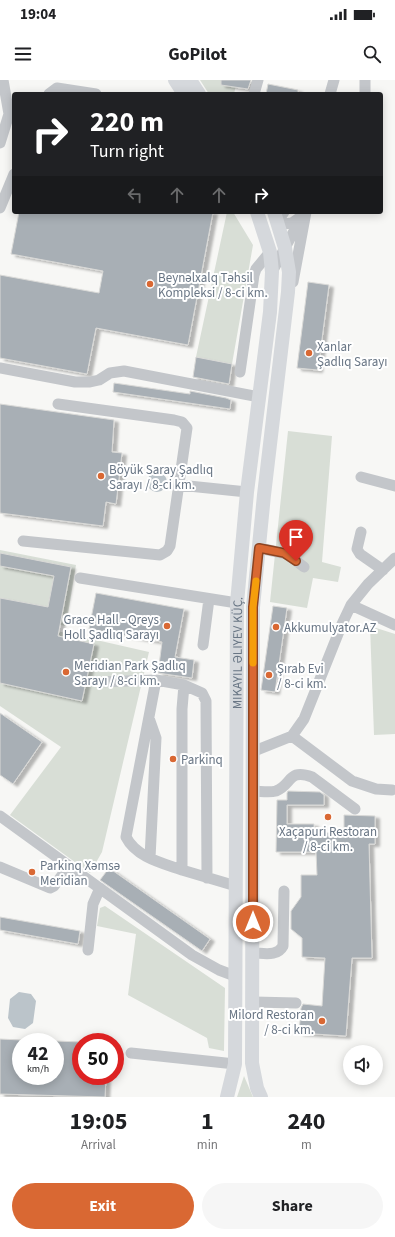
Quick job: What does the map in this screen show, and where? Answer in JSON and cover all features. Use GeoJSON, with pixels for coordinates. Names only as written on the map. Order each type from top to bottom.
{"type":"FeatureCollection","features":[{"type":"Feature","properties":{"kind":"main road"},"geometry":{"type":"LineString","coordinates":[[175,80],[182,92]]}},
{"type":"Feature","properties":{"kind":"main road"},"geometry":{"type":"LineString","coordinates":[[190,80],[199,92]]}},
{"type":"Feature","properties":{"kind":"main road"},"geometry":{"type":"LineString","coordinates":[[227,1097],[235,1064],[237,603],[247,492],[270,312],[272,272],[270,252],[258,214]]}},
{"type":"Feature","properties":{"kind":"main road"},"geometry":{"type":"LineString","coordinates":[[260,1097],[252,1063],[253,607],[286,316],[288,272],[279,215]]}},
{"type":"Feature","properties":{"kind":"street"},"geometry":{"type":"LineString","coordinates":[[0,143],[9,114],[3,80]]}},
{"type":"Feature","properties":{"kind":"street"},"geometry":{"type":"LineString","coordinates":[[255,92],[258,80]]}},
{"type":"Feature","properties":{"kind":"street"},"geometry":{"type":"LineString","coordinates":[[331,92],[334,80]]}},
{"type":"Feature","properties":{"kind":"street"},"geometry":{"type":"LineString","coordinates":[[365,80],[365,92]]}},
{"type":"Feature","properties":{"kind":"street"},"geometry":{"type":"LineString","coordinates":[[52,92],[57,88],[83,92]]}},
{"type":"Feature","properties":{"kind":"street"},"geometry":{"type":"LineString","coordinates":[[0,208],[12,179]]}},
{"type":"Feature","properties":{"kind":"street"},"geometry":{"type":"LineString","coordinates":[[279,215],[282,224],[288,224],[304,214]]}},
{"type":"Feature","properties":{"kind":"street"},"geometry":{"type":"LineString","coordinates":[[272,272],[304,214]]}},
{"type":"Feature","properties":{"kind":"street"},"geometry":{"type":"LineString","coordinates":[[286,316],[304,214]]}},
{"type":"Feature","properties":{"kind":"street"},"geometry":{"type":"LineString","coordinates":[[240,372],[254,275],[256,269],[270,252]]}},
{"type":"Feature","properties":{"kind":"street"},"geometry":{"type":"LineString","coordinates":[[0,368],[75,382],[90,382],[99,380],[110,373],[124,371],[259,397]]}},
{"type":"Feature","properties":{"kind":"street"},"geometry":{"type":"LineString","coordinates":[[23,541],[160,555],[167,552],[170,546],[187,428],[182,422],[58,404]]}},
{"type":"Feature","properties":{"kind":"street"},"geometry":{"type":"LineString","coordinates":[[361,477],[395,486]]}},
{"type":"Feature","properties":{"kind":"street"},"geometry":{"type":"LineString","coordinates":[[179,485],[247,492]]}},
{"type":"Feature","properties":{"kind":"street"},"geometry":{"type":"LineString","coordinates":[[361,532],[357,549],[360,554],[383,570]]}},
{"type":"Feature","properties":{"kind":"street"},"geometry":{"type":"LineString","coordinates":[[259,548],[288,554],[304,567]]}},
{"type":"Feature","properties":{"kind":"street"},"geometry":{"type":"LineString","coordinates":[[252,752],[292,736],[304,718],[342,624],[352,605],[395,558]]}},
{"type":"Feature","properties":{"kind":"street"},"geometry":{"type":"LineString","coordinates":[[80,578],[237,603]]}},
{"type":"Feature","properties":{"kind":"street"},"geometry":{"type":"LineString","coordinates":[[203,645],[209,599]]}},
{"type":"Feature","properties":{"kind":"street"},"geometry":{"type":"LineString","coordinates":[[352,605],[395,625]]}},
{"type":"Feature","properties":{"kind":"street"},"geometry":{"type":"LineString","coordinates":[[156,680],[126,837],[130,846],[150,858],[182,870],[236,886]]}},
{"type":"Feature","properties":{"kind":"street"},"geometry":{"type":"LineString","coordinates":[[98,682],[156,680],[184,685],[202,693],[206,701],[207,878]]}},
{"type":"Feature","properties":{"kind":"street"},"geometry":{"type":"LineString","coordinates":[[182,870],[182,709],[184,685]]}},
{"type":"Feature","properties":{"kind":"street"},"geometry":{"type":"LineString","coordinates":[[149,716],[156,738],[150,858]]}},
{"type":"Feature","properties":{"kind":"street"},"geometry":{"type":"LineString","coordinates":[[292,736],[352,780],[366,787],[392,790]]}},
{"type":"Feature","properties":{"kind":"street"},"geometry":{"type":"LineString","coordinates":[[253,790],[275,791],[297,774],[305,774],[312,777],[355,808]]}},
{"type":"Feature","properties":{"kind":"street"},"geometry":{"type":"LineString","coordinates":[[0,817],[192,955],[219,970],[235,976]]}},
{"type":"Feature","properties":{"kind":"street"},"geometry":{"type":"LineString","coordinates":[[0,867],[50,888],[54,886],[69,866]]}},
{"type":"Feature","properties":{"kind":"street"},"geometry":{"type":"LineString","coordinates":[[88,950],[93,904],[100,888]]}},
{"type":"Feature","properties":{"kind":"street"},"geometry":{"type":"LineString","coordinates":[[252,953],[277,954],[283,946],[284,891]]}},
{"type":"Feature","properties":{"kind":"street"},"geometry":{"type":"LineString","coordinates":[[252,1002],[296,1003]]}},
{"type":"Feature","properties":{"kind":"street"},"geometry":{"type":"LineString","coordinates":[[131,1052],[235,1064]]}},
{"type":"Feature","properties":{"kind":"shaded area"},"geometry":{"type":"Polygon","coordinates":[[[200,80],[237,80],[234,92],[208,92],[200,80]]]}},
{"type":"Feature","properties":{"kind":"shaded area"},"geometry":{"type":"Polygon","coordinates":[[[227,214],[234,214],[253,245],[232,364],[196,357],[227,214]]]}},
{"type":"Feature","properties":{"kind":"shaded area"},"geometry":{"type":"Polygon","coordinates":[[[288,431],[332,436],[322,562],[341,567],[338,582],[313,578],[307,608],[270,602],[288,431]]]}},
{"type":"Feature","properties":{"kind":"shaded area"},"geometry":{"type":"Polygon","coordinates":[[[157,472],[164,475],[167,482],[164,489],[157,492],[150,489],[147,482],[150,475],[157,472]]]}},
{"type":"Feature","properties":{"kind":"shaded area"},"geometry":{"type":"Polygon","coordinates":[[[0,550],[76,565],[66,626],[0,614],[0,550]]]}},
{"type":"Feature","properties":{"kind":"shaded area"},"geometry":{"type":"Polygon","coordinates":[[[0,618],[149,652],[102,852],[90,873],[10,815],[61,747],[0,706],[0,618]]]}},
{"type":"Feature","properties":{"kind":"shaded area"},"geometry":{"type":"Polygon","coordinates":[[[370,626],[395,634],[395,734],[374,735],[370,626]]]}},
{"type":"Feature","properties":{"kind":"shaded area"},"geometry":{"type":"Polygon","coordinates":[[[105,906],[225,988],[224,1051],[209,1048],[207,1038],[128,995],[136,934],[97,926],[100,908],[105,906]]]}},
{"type":"Feature","properties":{"kind":"shaded area"},"geometry":{"type":"Polygon","coordinates":[[[19,992],[31,994],[36,1001],[33,1023],[25,1029],[13,1027],[8,1018],[10,999],[19,992]]]}},
{"type":"Feature","properties":{"kind":"shaded area"},"geometry":{"type":"Polygon","coordinates":[[[244,1076],[253,1097],[237,1097],[244,1076]]]}},
{"type":"Feature","properties":{"kind":"building"},"geometry":{"type":"Polygon","coordinates":[[[221,80],[251,80],[248,89],[221,85],[221,80]]]}},
{"type":"Feature","properties":{"kind":"building"},"geometry":{"type":"Polygon","coordinates":[[[268,84],[298,90],[298,92],[266,92],[268,84]]]}},
{"type":"Feature","properties":{"kind":"building","name":"Beynəlxalq Təhsil Kompleksi / 8-ci km."},"geometry":{"type":"Polygon","coordinates":[[[19,214],[213,214],[188,345],[96,328],[87,374],[0,358],[0,275],[99,293],[103,271],[11,254],[19,214]]]}},
{"type":"Feature","properties":{"kind":"building"},"geometry":{"type":"Polygon","coordinates":[[[308,282],[329,285],[318,370],[297,368],[308,282]]]}},
{"type":"Feature","properties":{"kind":"building"},"geometry":{"type":"Polygon","coordinates":[[[196,357],[232,364],[229,384],[193,377],[196,357]]]}},
{"type":"Feature","properties":{"kind":"building"},"geometry":{"type":"Polygon","coordinates":[[[114,383],[190,394],[190,391],[226,398],[231,400],[230,409],[113,392],[114,383]]]}},
{"type":"Feature","properties":{"kind":"building"},"geometry":{"type":"Polygon","coordinates":[[[0,404],[114,420],[112,452],[122,453],[116,504],[106,502],[103,526],[0,513],[0,404]]]}},
{"type":"Feature","properties":{"kind":"building"},"geometry":{"type":"Polygon","coordinates":[[[0,553],[71,567],[58,636],[94,644],[82,701],[0,683],[0,598],[48,607],[54,576],[0,566],[0,553]]]}},
{"type":"Feature","properties":{"kind":"building"},"geometry":{"type":"Polygon","coordinates":[[[96,593],[184,609],[175,657],[194,660],[192,678],[158,673],[162,642],[89,629],[96,593]]]}},
{"type":"Feature","properties":{"kind":"building"},"geometry":{"type":"Polygon","coordinates":[[[273,606],[287,608],[275,692],[261,690],[273,606]]]}},
{"type":"Feature","properties":{"kind":"building"},"geometry":{"type":"Polygon","coordinates":[[[0,713],[42,742],[13,784],[0,775],[0,713]]]}},
{"type":"Feature","properties":{"kind":"building"},"geometry":{"type":"Polygon","coordinates":[[[288,791],[320,792],[324,795],[324,805],[287,805],[287,824],[314,824],[314,832],[344,833],[344,815],[375,816],[375,844],[369,844],[372,958],[352,958],[346,1036],[299,1033],[301,1008],[303,1004],[322,1006],[325,958],[302,957],[302,938],[291,929],[291,911],[301,897],[301,875],[317,875],[316,852],[276,852],[277,800],[287,800],[288,791]]]}},
{"type":"Feature","properties":{"kind":"building"},"geometry":{"type":"Polygon","coordinates":[[[109,868],[210,939],[202,951],[100,880],[109,868]]]}},
{"type":"Feature","properties":{"kind":"building"},"geometry":{"type":"Polygon","coordinates":[[[0,917],[80,931],[78,944],[0,930],[0,917]]]}},
{"type":"Feature","properties":{"kind":"building"},"geometry":{"type":"Polygon","coordinates":[[[0,1039],[12,1040],[12,1085],[64,1085],[64,1041],[72,1042],[72,1085],[106,1085],[105,1097],[0,1094],[0,1039]]]}},
{"type":"Feature","properties":{"kind":"slow traffic"},"geometry":{"type":"LineString","coordinates":[[253,663],[253,607],[256,581]]}},
{"type":"Feature","properties":{"kind":"place","name":"Beynəlxalq Təhsil Kompleksi / 8-ci km."},"geometry":{"type":"Point","coordinates":[150,284]}},
{"type":"Feature","properties":{"kind":"place","name":"Xanlar Şadlıq Sarayı"},"geometry":{"type":"Point","coordinates":[309,353]}},
{"type":"Feature","properties":{"kind":"place","name":"Böyük Saray Şadlıq Sarayı / 8-ci km."},"geometry":{"type":"Point","coordinates":[101,476]}},
{"type":"Feature","properties":{"kind":"place","name":"Grace Hall - Qreys Holl Şadlıq Sarayı"},"geometry":{"type":"Point","coordinates":[167,626]}},
{"type":"Feature","properties":{"kind":"place","name":"Akkumulyator.AZ"},"geometry":{"type":"Point","coordinates":[276,627]}},
{"type":"Feature","properties":{"kind":"place","name":"Meridian Park Şadlıq Sarayı / 8-ci km."},"geometry":{"type":"Point","coordinates":[66,672]}},
{"type":"Feature","properties":{"kind":"place","name":"Şırab Evi / 8-ci km."},"geometry":{"type":"Point","coordinates":[269,675]}},
{"type":"Feature","properties":{"kind":"place","name":"Parkinq"},"geometry":{"type":"Point","coordinates":[173,759]}},
{"type":"Feature","properties":{"kind":"place","name":"Xaçapuri Restoran / 8-ci km."},"geometry":{"type":"Point","coordinates":[328,817]}},
{"type":"Feature","properties":{"kind":"place","name":"Parkinq Xəmsə Meridian"},"geometry":{"type":"Point","coordinates":[32,872]}},
{"type":"Feature","properties":{"kind":"place","name":"Milord Restoran / 8-ci km."},"geometry":{"type":"Point","coordinates":[322,1021]}},
{"type":"Feature","properties":{"kind":"route"},"geometry":{"type":"LineString","coordinates":[[253,922],[253,607],[259,548],[288,554],[296,561]]}}]}
